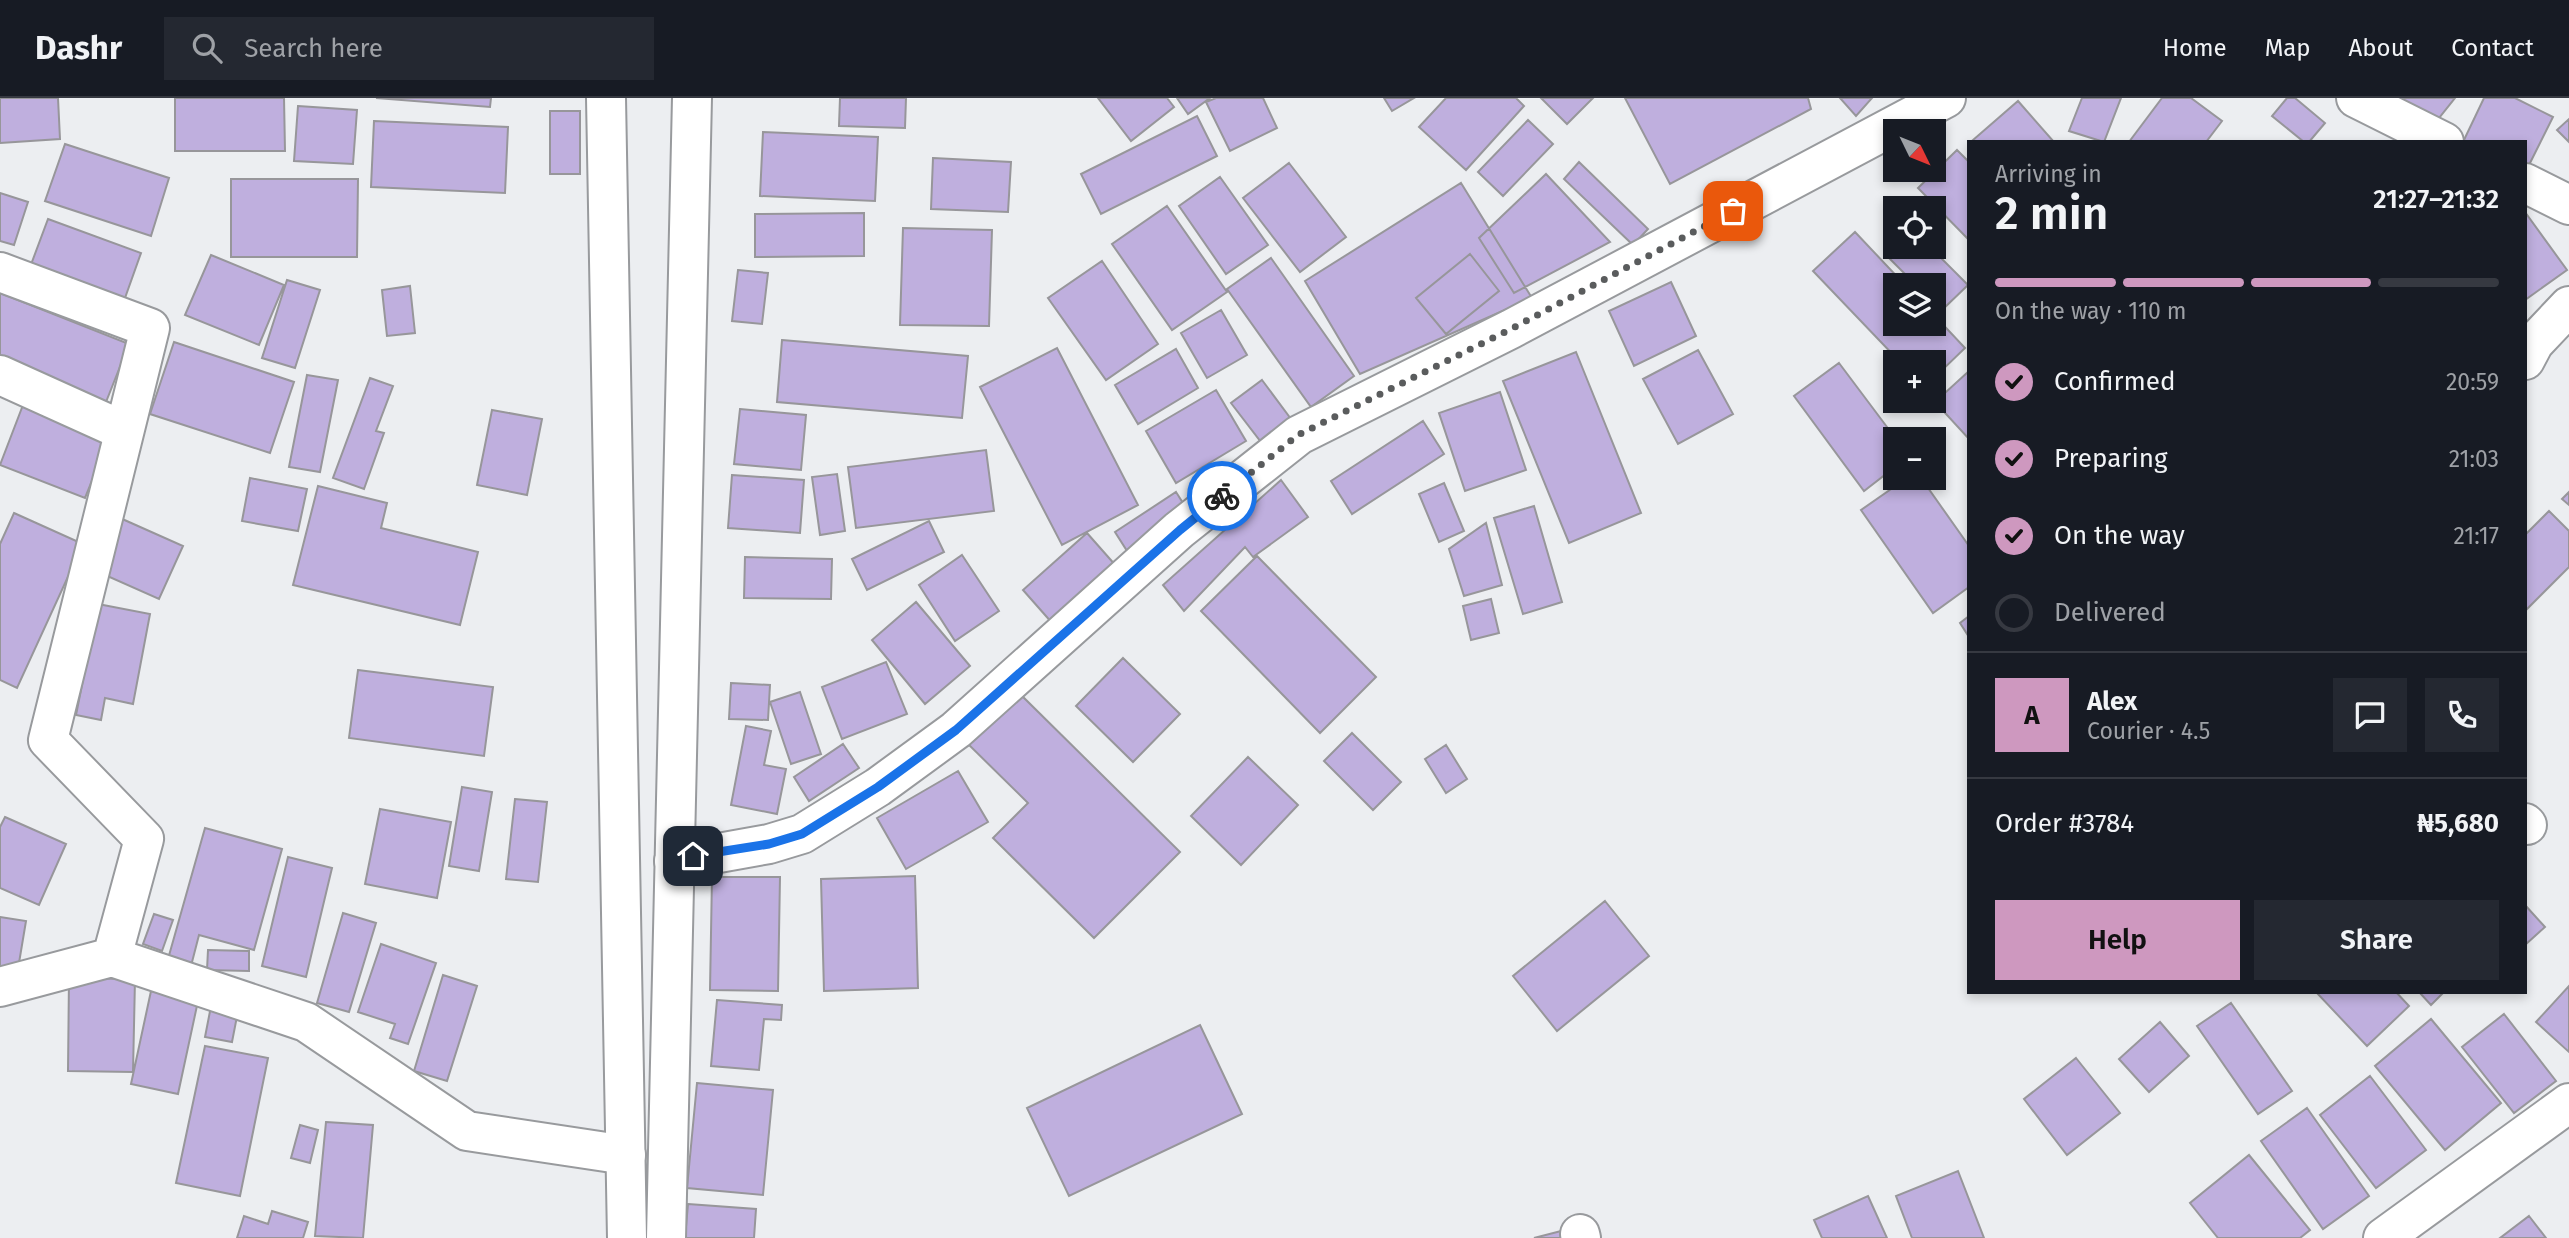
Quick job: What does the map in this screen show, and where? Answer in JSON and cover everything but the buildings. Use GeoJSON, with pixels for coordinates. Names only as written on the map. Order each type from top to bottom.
{"type":"FeatureCollection","features":[{"type":"Feature","properties":{"kind":"street"},"geometry":{"type":"LineString","coordinates":[[606,98],[627,1238]]}},
{"type":"Feature","properties":{"kind":"street"},"geometry":{"type":"LineString","coordinates":[[666,1238],[692,98]]}},
{"type":"Feature","properties":{"kind":"street"},"geometry":{"type":"LineString","coordinates":[[674,861],[769,844],[802,834],[878,787],[956,730],[1180,530],[1298,435],[1511,329],[1946,98]]}},
{"type":"Feature","properties":{"kind":"street"},"geometry":{"type":"LineString","coordinates":[[2356,98],[2440,140]]}},
{"type":"Feature","properties":{"kind":"street"},"geometry":{"type":"LineString","coordinates":[[2527,184],[2569,205]]}},
{"type":"Feature","properties":{"kind":"street"},"geometry":{"type":"LineString","coordinates":[[0,272],[150,328],[48,740],[144,839],[112,957]]}},
{"type":"Feature","properties":{"kind":"street"},"geometry":{"type":"LineString","coordinates":[[2527,356],[2534,344],[2569,306]]}},
{"type":"Feature","properties":{"kind":"street"},"geometry":{"type":"LineString","coordinates":[[0,375],[124,431]]}},
{"type":"Feature","properties":{"kind":"street"},"geometry":{"type":"LineString","coordinates":[[0,987],[112,957],[306,1022],[467,1131],[626,1155]]}},
{"type":"Feature","properties":{"kind":"street"},"geometry":{"type":"LineString","coordinates":[[2383,1238],[2569,1103]]}},
{"type":"Feature","properties":{"kind":"way so far"},"geometry":{"type":"LineString","coordinates":[[1222,496],[1298,435],[1511,329],[1733,211]]}},
{"type":"Feature","properties":{"kind":"route"},"geometry":{"type":"LineString","coordinates":[[693,856],[769,844],[802,834],[878,787],[956,730],[1180,530],[1222,496]]}}]}
